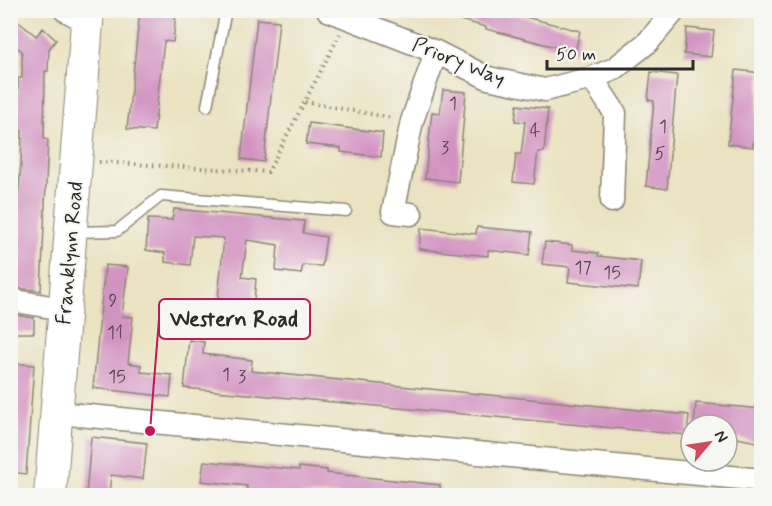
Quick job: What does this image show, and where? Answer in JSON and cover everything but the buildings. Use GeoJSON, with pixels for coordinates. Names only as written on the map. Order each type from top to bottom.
{"type":"FeatureCollection","features":[{"type":"Feature","properties":{"kind":"main road","name":"Franklynn Road"},"geometry":{"type":"LineString","coordinates":[[50,495],[58,413],[63,309],[77,164],[80,14]]}},
{"type":"Feature","properties":{"kind":"street","name":"Priory Way"},"geometry":{"type":"LineString","coordinates":[[338,14],[436,52],[488,78],[545,90],[592,78],[614,69],[648,42],[675,10]]}},
{"type":"Feature","properties":{"kind":"street"},"geometry":{"type":"LineString","coordinates":[[411,214],[393,212],[412,121],[436,52]]}},
{"type":"Feature","properties":{"kind":"street"},"geometry":{"type":"LineString","coordinates":[[592,78],[615,113],[612,201]]}},
{"type":"Feature","properties":{"kind":"street"},"geometry":{"type":"LineString","coordinates":[[10,300],[63,309]]}},
{"type":"Feature","properties":{"kind":"street"},"geometry":{"type":"LineString","coordinates":[[58,413],[762,480]]}},
{"type":"Feature","properties":{"kind":"lane"},"geometry":{"type":"LineString","coordinates":[[207,106],[226,10]]}},
{"type":"Feature","properties":{"kind":"lane"},"geometry":{"type":"LineString","coordinates":[[70,232],[117,231],[161,196],[346,211]]}},
{"type":"Feature","properties":{"kind":"path"},"geometry":{"type":"LineString","coordinates":[[77,164],[117,161],[268,172],[305,102],[338,14]]}},
{"type":"Feature","properties":{"kind":"path"},"geometry":{"type":"LineString","coordinates":[[305,102],[412,121]]}},
{"type":"Feature","properties":{"kind":"place","name":"Western Road"},"geometry":{"type":"Point","coordinates":[150,431]}}]}
